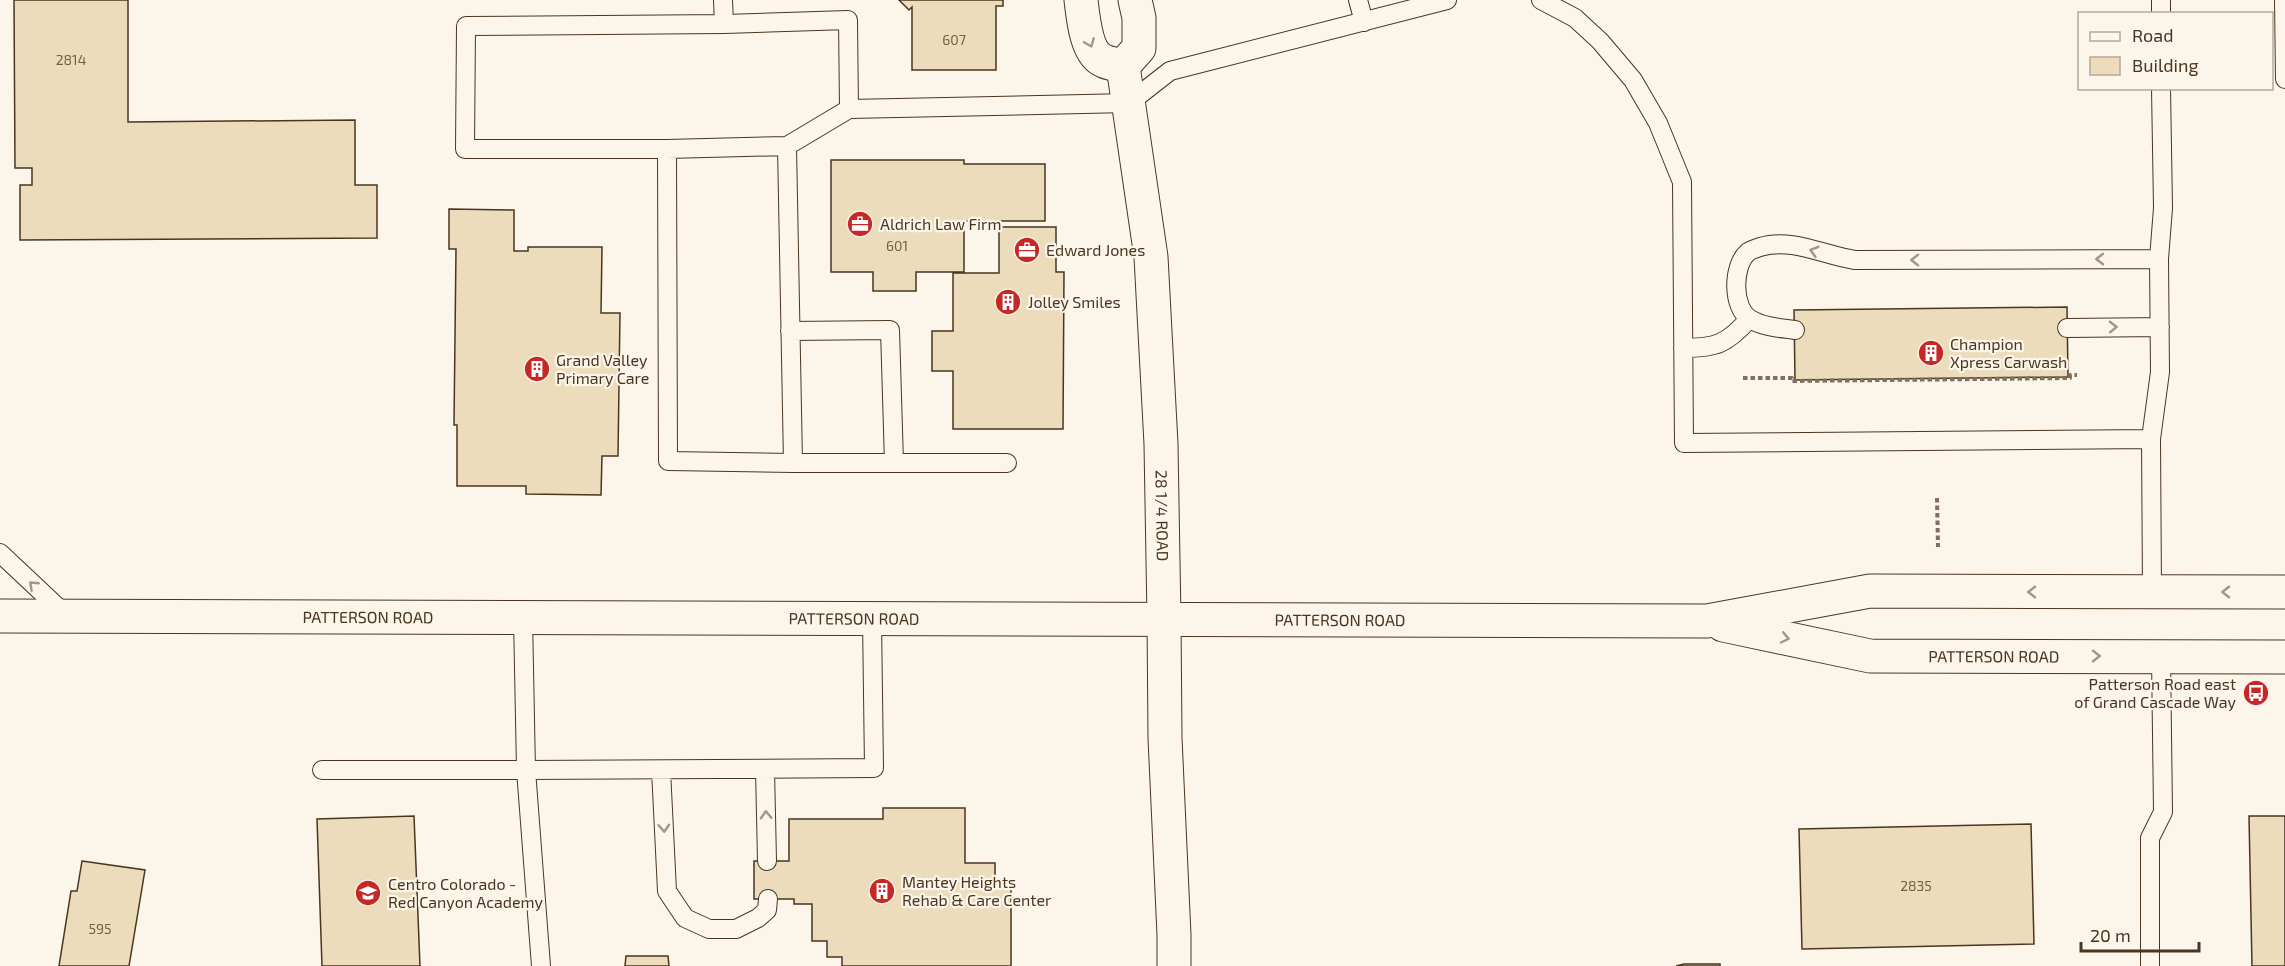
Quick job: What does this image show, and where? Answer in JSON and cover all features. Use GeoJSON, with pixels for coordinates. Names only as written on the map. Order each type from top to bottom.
{"type":"FeatureCollection","features":[{"type":"Feature","properties":{"kind":"main road"},"geometry":{"type":"LineString","coordinates":[[1081,0],[1085,30],[1094,52],[1102,61],[1123,66],[1139,48],[1139,18],[1135,0]]}},
{"type":"Feature","properties":{"kind":"main road","name":"28 1/4 ROAD"},"geometry":{"type":"LineString","coordinates":[[1123,66],[1151,257],[1157,347],[1165,738],[1174,966]]}},
{"type":"Feature","properties":{"kind":"main road","name":"PATTERSON ROAD"},"geometry":{"type":"LineString","coordinates":[[0,616],[1707,621],[1869,591],[2285,592]]}},
{"type":"Feature","properties":{"kind":"main road","name":"PATTERSON ROAD"},"geometry":{"type":"LineString","coordinates":[[1707,621],[1869,656],[2285,657]]}},
{"type":"Feature","properties":{"kind":"lane"},"geometry":{"type":"LineString","coordinates":[[723,0],[724,24]]}},
{"type":"Feature","properties":{"kind":"lane"},"geometry":{"type":"LineString","coordinates":[[1358,0],[1364,22]]}},
{"type":"Feature","properties":{"kind":"lane"},"geometry":{"type":"LineString","coordinates":[[849,109],[848,20],[724,24],[466,26],[465,149],[667,149],[787,146],[849,109],[1130,103],[1170,71],[1447,0]]}},
{"type":"Feature","properties":{"kind":"lane"},"geometry":{"type":"LineString","coordinates":[[1541,0],[1575,18],[1600,41],[1633,80],[1658,123],[1682,182],[1684,443],[2151,439]]}},
{"type":"Feature","properties":{"kind":"lane"},"geometry":{"type":"LineString","coordinates":[[2284,0],[2285,79]]}},
{"type":"Feature","properties":{"kind":"lane"},"geometry":{"type":"LineString","coordinates":[[2152,592],[2151,439],[2160,372],[2159,259],[2163,208],[2161,90]]}},
{"type":"Feature","properties":{"kind":"lane"},"geometry":{"type":"LineString","coordinates":[[787,146],[793,463]]}},
{"type":"Feature","properties":{"kind":"lane"},"geometry":{"type":"LineString","coordinates":[[667,149],[668,461],[1007,463]]}},
{"type":"Feature","properties":{"kind":"lane"},"geometry":{"type":"LineString","coordinates":[[1795,330],[1767,326],[1749,319],[1738,301],[1737,272],[1748,252],[1762,246],[1796,246],[1855,260],[2159,259]]}},
{"type":"Feature","properties":{"kind":"lane"},"geometry":{"type":"LineString","coordinates":[[1683,348],[1703,348],[1721,344],[1749,319]]}},
{"type":"Feature","properties":{"kind":"lane"},"geometry":{"type":"LineString","coordinates":[[2067,328],[2160,327]]}},
{"type":"Feature","properties":{"kind":"lane"},"geometry":{"type":"LineString","coordinates":[[790,331],[890,330],[894,463]]}},
{"type":"Feature","properties":{"kind":"lane"},"geometry":{"type":"LineString","coordinates":[[0,553],[67,616]]}},
{"type":"Feature","properties":{"kind":"lane"},"geometry":{"type":"LineString","coordinates":[[523,617],[526,770],[541,966]]}},
{"type":"Feature","properties":{"kind":"lane"},"geometry":{"type":"LineString","coordinates":[[322,770],[874,768],[872,618]]}},
{"type":"Feature","properties":{"kind":"lane"},"geometry":{"type":"LineString","coordinates":[[2150,966],[2150,838],[2163,812],[2161,657]]}},
{"type":"Feature","properties":{"kind":"lane"},"geometry":{"type":"LineString","coordinates":[[765,769],[767,861]]}},
{"type":"Feature","properties":{"kind":"lane"},"geometry":{"type":"LineString","coordinates":[[661,770],[667,891],[685,918],[709,929],[736,929],[758,918],[767,910],[768,899]]}},
{"type":"Feature","properties":{"kind":"path"},"geometry":{"type":"LineString","coordinates":[[1743,378],[1792,378],[1792,381],[2070,378],[2070,375],[2077,375]]}},
{"type":"Feature","properties":{"kind":"path"},"geometry":{"type":"LineString","coordinates":[[1937,498],[1938,547]]}},
{"type":"Feature","properties":{"kind":"building"},"geometry":{"type":"Polygon","coordinates":[[[14,0],[128,0],[128,122],[355,120],[355,185],[377,185],[377,238],[20,240],[20,185],[32,185],[32,168],[15,168],[14,0]]]}},
{"type":"Feature","properties":{"kind":"building"},"geometry":{"type":"Polygon","coordinates":[[[899,0],[1003,0],[1003,6],[996,6],[996,70],[912,70],[912,7],[909,10],[899,0]]]}},
{"type":"Feature","properties":{"kind":"building"},"geometry":{"type":"Polygon","coordinates":[[[831,160],[964,160],[964,164],[1045,164],[1045,221],[964,221],[964,272],[916,272],[916,291],[873,291],[873,272],[831,272],[831,160]]]}},
{"type":"Feature","properties":{"kind":"building","name":"Grand Valley Primary Care"},"geometry":{"type":"Polygon","coordinates":[[[449,209],[514,210],[514,251],[528,251],[528,247],[602,247],[601,313],[620,313],[618,456],[602,456],[601,495],[526,494],[526,486],[457,486],[457,425],[454,425],[456,249],[449,249],[449,209]]]}},
{"type":"Feature","properties":{"kind":"building","name":"Jolley Smiles"},"geometry":{"type":"Polygon","coordinates":[[[999,227],[1056,227],[1056,272],[1064,272],[1063,429],[953,429],[953,371],[932,371],[932,331],[953,331],[953,273],[999,273],[999,227]]]}},
{"type":"Feature","properties":{"kind":"building","name":"Champion Xpress Carwash"},"geometry":{"type":"Polygon","coordinates":[[[2067,307],[2068,377],[1795,380],[1794,310],[2067,307]]]}},
{"type":"Feature","properties":{"kind":"building","name":"Mantey Heights Rehab & Care Center"},"geometry":{"type":"Polygon","coordinates":[[[883,808],[965,808],[965,863],[995,863],[995,882],[1011,882],[1011,966],[842,966],[842,957],[827,957],[827,941],[812,941],[812,904],[794,904],[794,899],[754,899],[754,861],[789,861],[789,819],[883,819],[883,808]]]}},
{"type":"Feature","properties":{"kind":"building","name":"Centro Colorado - Red Canyon Academy"},"geometry":{"type":"Polygon","coordinates":[[[414,816],[420,966],[322,966],[317,819],[414,816]]]}},
{"type":"Feature","properties":{"kind":"building"},"geometry":{"type":"Polygon","coordinates":[[[2249,816],[2285,816],[2285,966],[2252,966],[2249,816]]]}},
{"type":"Feature","properties":{"kind":"building"},"geometry":{"type":"Polygon","coordinates":[[[2031,824],[2034,944],[1802,949],[1799,829],[2031,824]]]}},
{"type":"Feature","properties":{"kind":"building"},"geometry":{"type":"Polygon","coordinates":[[[82,861],[145,870],[129,966],[59,966],[71,891],[77,891],[82,861]]]}},
{"type":"Feature","properties":{"kind":"building"},"geometry":{"type":"Polygon","coordinates":[[[626,956],[668,956],[669,966],[625,966],[626,956]]]}},
{"type":"Feature","properties":{"kind":"building"},"geometry":{"type":"Polygon","coordinates":[[[1720,964],[1720,966],[1676,966],[1720,964]]]}},
{"type":"Feature","properties":{"kind":"place","name":"Aldrich Law Firm"},"geometry":{"type":"Point","coordinates":[860,224]}},
{"type":"Feature","properties":{"kind":"place","name":"Edward Jones"},"geometry":{"type":"Point","coordinates":[1027,250]}},
{"type":"Feature","properties":{"kind":"place","name":"Jolley Smiles"},"geometry":{"type":"Point","coordinates":[1008,302]}},
{"type":"Feature","properties":{"kind":"place","name":"Champion Xpress Carwash"},"geometry":{"type":"Point","coordinates":[1931,353]}},
{"type":"Feature","properties":{"kind":"place","name":"Grand Valley Primary Care"},"geometry":{"type":"Point","coordinates":[537,369]}},
{"type":"Feature","properties":{"kind":"place","name":"Patterson Road east of Grand Cascade Way"},"geometry":{"type":"Point","coordinates":[2256,693]}},
{"type":"Feature","properties":{"kind":"place","name":"Mantey Heights Rehab & Care Center"},"geometry":{"type":"Point","coordinates":[882,891]}},
{"type":"Feature","properties":{"kind":"place","name":"Centro Colorado - Red Canyon Academy"},"geometry":{"type":"Point","coordinates":[368,893]}}]}
